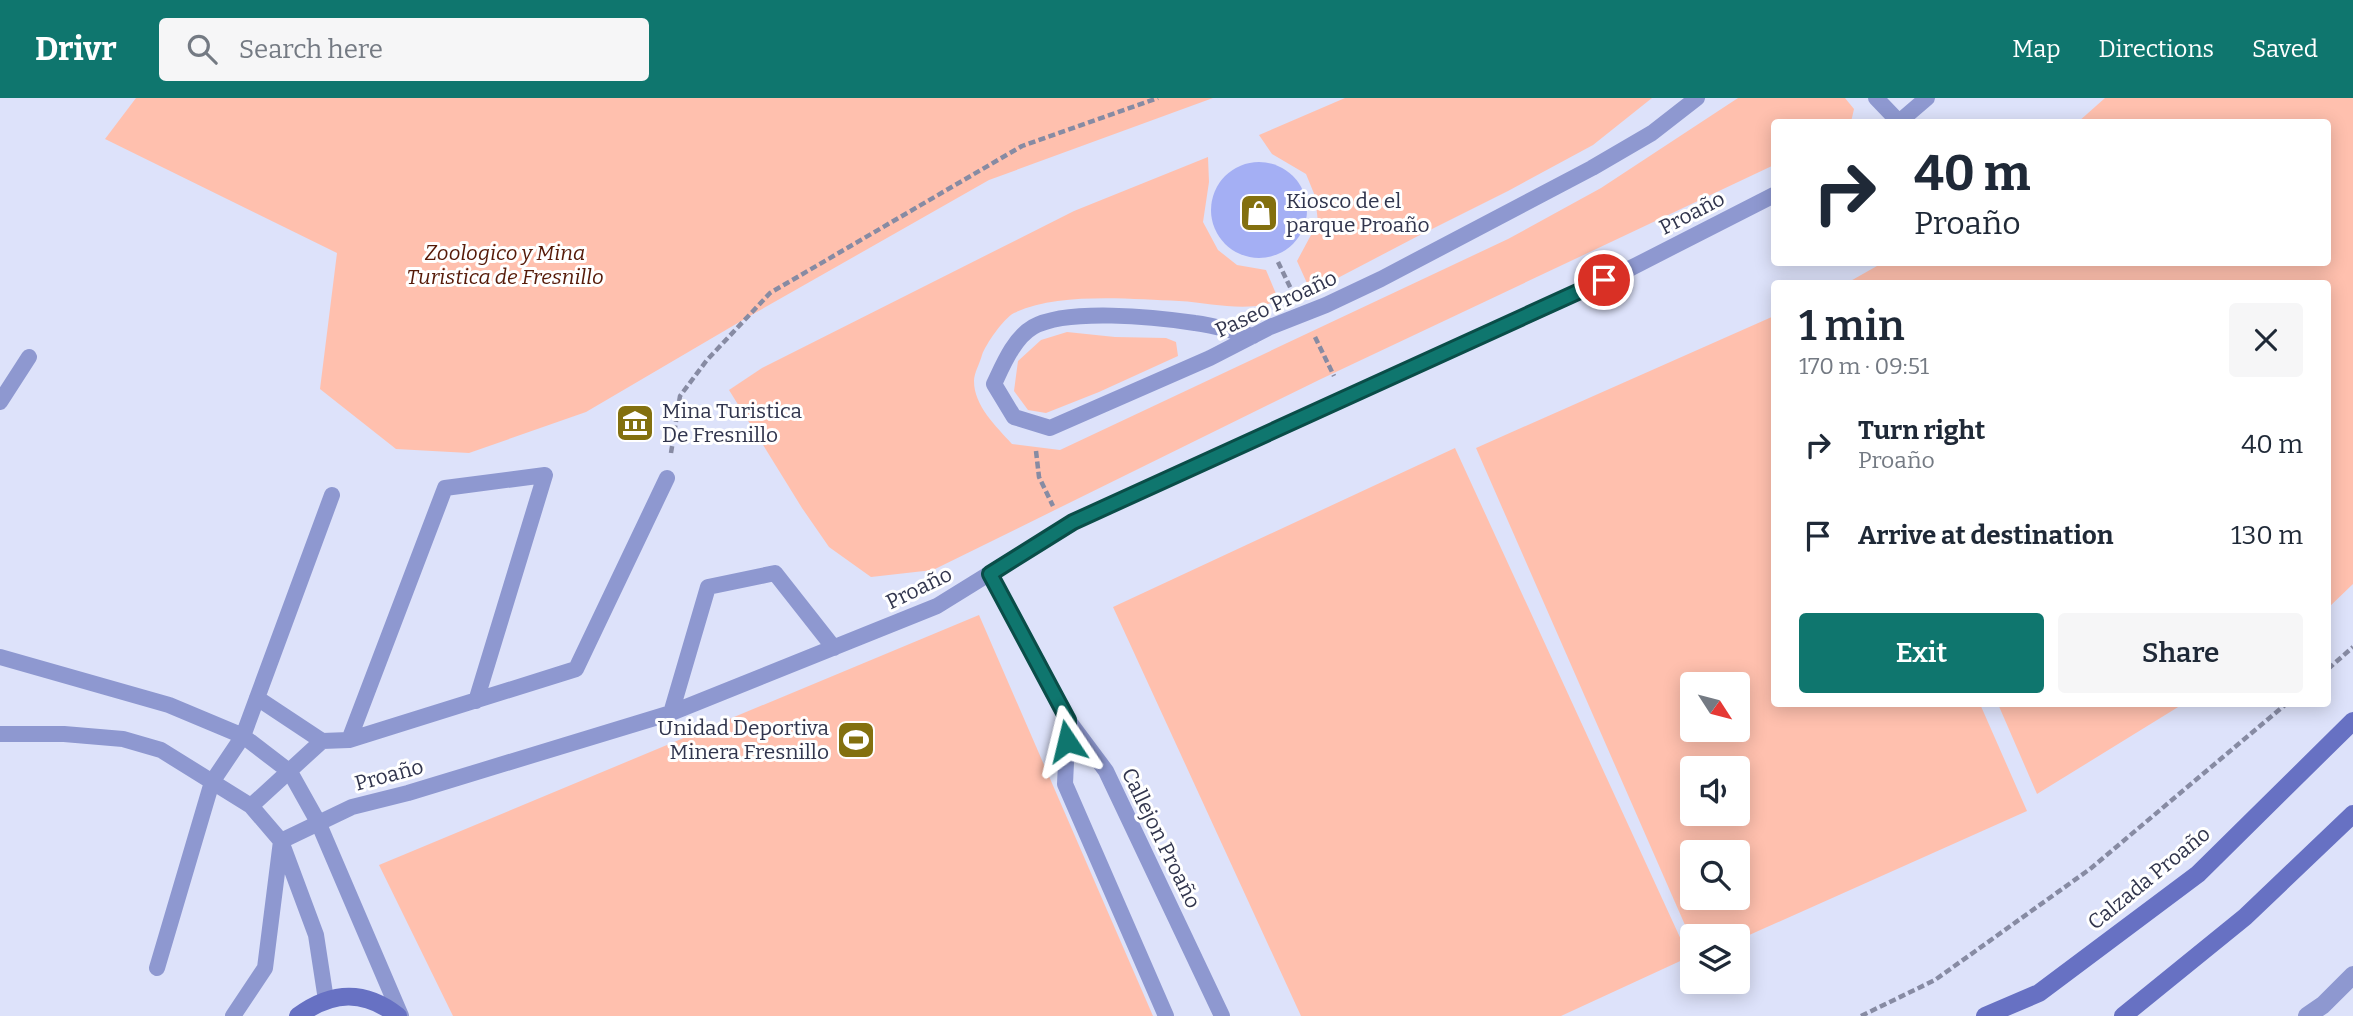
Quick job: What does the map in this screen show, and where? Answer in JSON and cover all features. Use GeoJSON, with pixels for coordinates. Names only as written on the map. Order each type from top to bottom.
{"type":"FeatureCollection","features":[{"type":"Feature","properties":{"kind":"main road","name":"Calzada Proaño"},"geometry":{"type":"LineString","coordinates":[[1986,1016],[2039,993],[2198,874],[2353,721]]}},
{"type":"Feature","properties":{"kind":"main road"},"geometry":{"type":"LineString","coordinates":[[2123,1016],[2245,917],[2353,814]]}},
{"type":"Feature","properties":{"kind":"main road"},"geometry":{"type":"LineString","coordinates":[[298,1016],[314,1004],[338,996],[363,998],[385,1006],[399,1016]]}},
{"type":"Feature","properties":{"kind":"street"},"geometry":{"type":"LineString","coordinates":[[2307,1016],[2329,1010],[2353,975]]}},
{"type":"Feature","properties":{"kind":"lane","name":"Paseo Proaño"},"geometry":{"type":"LineString","coordinates":[[1034,424],[1050,428],[1210,359],[1270,327],[1370,284],[1592,168],[1652,133],[1697,98]]}},
{"type":"Feature","properties":{"kind":"lane"},"geometry":{"type":"LineString","coordinates":[[1876,98],[1896,119]]}},
{"type":"Feature","properties":{"kind":"lane"},"geometry":{"type":"LineString","coordinates":[[1902,119],[1927,98]]}},
{"type":"Feature","properties":{"kind":"lane","name":"Proaño"},"geometry":{"type":"LineString","coordinates":[[281,841],[352,807],[408,793],[671,713],[937,606],[1063,528],[1628,270],[1771,197]]}},
{"type":"Feature","properties":{"kind":"lane"},"geometry":{"type":"LineString","coordinates":[[1034,424],[1014,417],[994,384],[1007,354],[1032,327],[1065,316],[1097,315],[1196,323],[1253,336]]}},
{"type":"Feature","properties":{"kind":"lane"},"geometry":{"type":"LineString","coordinates":[[0,402],[29,357]]}},
{"type":"Feature","properties":{"kind":"lane"},"geometry":{"type":"LineString","coordinates":[[349,740],[445,488],[545,475],[475,701]]}},
{"type":"Feature","properties":{"kind":"lane"},"geometry":{"type":"LineString","coordinates":[[257,698],[322,741],[349,740],[576,669],[667,478]]}},
{"type":"Feature","properties":{"kind":"lane"},"geometry":{"type":"LineString","coordinates":[[157,968],[212,782],[243,736],[332,495]]}},
{"type":"Feature","properties":{"kind":"lane"},"geometry":{"type":"LineString","coordinates":[[671,713],[708,587],[775,573],[834,648]]}},
{"type":"Feature","properties":{"kind":"lane","name":"Callejon Proaño"},"geometry":{"type":"LineString","coordinates":[[990,574],[1068,720],[1106,771],[1222,1016]]}},
{"type":"Feature","properties":{"kind":"lane"},"geometry":{"type":"LineString","coordinates":[[0,657],[169,705],[243,736],[290,772],[318,822],[399,1016]]}},
{"type":"Feature","properties":{"kind":"lane"},"geometry":{"type":"LineString","coordinates":[[1068,720],[1065,784],[1166,1016]]}},
{"type":"Feature","properties":{"kind":"lane"},"geometry":{"type":"LineString","coordinates":[[0,734],[64,734],[123,739],[161,750],[251,806],[281,841],[316,935],[326,1000]]}},
{"type":"Feature","properties":{"kind":"lane"},"geometry":{"type":"LineString","coordinates":[[251,806],[322,741]]}},
{"type":"Feature","properties":{"kind":"lane"},"geometry":{"type":"LineString","coordinates":[[233,1016],[265,968],[281,841]]}},
{"type":"Feature","properties":{"kind":"path"},"geometry":{"type":"LineString","coordinates":[[667,478],[680,396],[707,360],[770,293],[1023,146],[1158,98]]}},
{"type":"Feature","properties":{"kind":"path"},"geometry":{"type":"LineString","coordinates":[[1034,424],[1039,477],[1063,528]]}},
{"type":"Feature","properties":{"kind":"path"},"geometry":{"type":"LineString","coordinates":[[2331,666],[2353,648]]}},
{"type":"Feature","properties":{"kind":"path"},"geometry":{"type":"LineString","coordinates":[[1861,1016],[1936,980],[2090,869],[2282,707]]}},
{"type":"Feature","properties":{"kind":"green space","name":"Zoologico y Mina Turistica de Fresnillo"},"geometry":{"type":"Polygon","coordinates":[[[136,98],[1213,98],[989,180],[586,412],[469,453],[396,449],[320,389],[337,253],[105,139],[136,98]]]}},
{"type":"Feature","properties":{"kind":"green space"},"geometry":{"type":"Polygon","coordinates":[[[1345,98],[1652,98],[1593,145],[1311,292],[1297,261],[1318,222],[1315,196],[1306,174],[1272,154],[1259,135],[1345,98]]]}},
{"type":"Feature","properties":{"kind":"green space"},"geometry":{"type":"Polygon","coordinates":[[[1738,98],[1845,98],[1854,109],[1852,119],[1771,119],[1771,166],[1321,379],[933,570],[871,577],[829,547],[729,390],[762,368],[1074,211],[1208,157],[1209,182],[1203,222],[1218,250],[1237,265],[1266,270],[1279,301],[1241,307],[1179,301],[1095,298],[1051,302],[1014,313],[995,332],[982,355],[974,378],[978,399],[987,415],[1012,444],[1060,450],[1508,239],[1601,188],[1738,98]]]}},
{"type":"Feature","properties":{"kind":"green space"},"geometry":{"type":"Polygon","coordinates":[[[2105,98],[2353,98],[2353,584],[2331,605],[2331,280],[1852,280],[1877,266],[2331,266],[2331,119],[2081,119],[2105,98]]]}},
{"type":"Feature","properties":{"kind":"green space"},"geometry":{"type":"Polygon","coordinates":[[[1771,317],[1771,707],[1981,707],[2027,811],[1750,935],[1750,924],[1685,924],[1476,448],[1771,317]]]}},
{"type":"Feature","properties":{"kind":"green space"},"geometry":{"type":"Polygon","coordinates":[[[1067,332],[1166,338],[1176,342],[1178,356],[1046,413],[1028,410],[1014,391],[1018,361],[1041,340],[1067,332]]]}},
{"type":"Feature","properties":{"kind":"green space"},"geometry":{"type":"Polygon","coordinates":[[[1455,448],[1680,937],[1680,961],[1561,1016],[1301,1016],[1113,607],[1455,448]]]}},
{"type":"Feature","properties":{"kind":"green space","name":"Unidad Deportiva Minera Fresnillo"},"geometry":{"type":"Polygon","coordinates":[[[979,615],[1153,1016],[453,1016],[379,865],[979,615]]]}},
{"type":"Feature","properties":{"kind":"green space"},"geometry":{"type":"Polygon","coordinates":[[[1999,707],[2178,707],[2037,794],[1999,707]]]}},
{"type":"Feature","properties":{"kind":"building","name":"Kiosco de el parque Proaño"},"geometry":{"type":"Polygon","coordinates":[[[1250,162],[1268,162],[1286,170],[1299,183],[1307,201],[1304,229],[1286,250],[1268,258],[1250,258],[1232,250],[1219,237],[1211,219],[1211,201],[1219,183],[1232,170],[1250,162]]]}},
{"type":"Feature","properties":{"kind":"place","name":"Kiosco de el parque Proaño"},"geometry":{"type":"Point","coordinates":[1259,213]}},
{"type":"Feature","properties":{"kind":"place","name":"Mina Turistica De Fresnillo"},"geometry":{"type":"Point","coordinates":[635,423]}},
{"type":"Feature","properties":{"kind":"place","name":"Unidad Deportiva Minera Fresnillo"},"geometry":{"type":"Point","coordinates":[856,740]}},
{"type":"Feature","properties":{"kind":"route"},"geometry":{"type":"LineString","coordinates":[[1067,741],[1068,720],[990,574],[1073,522],[1604,280]]}}]}
